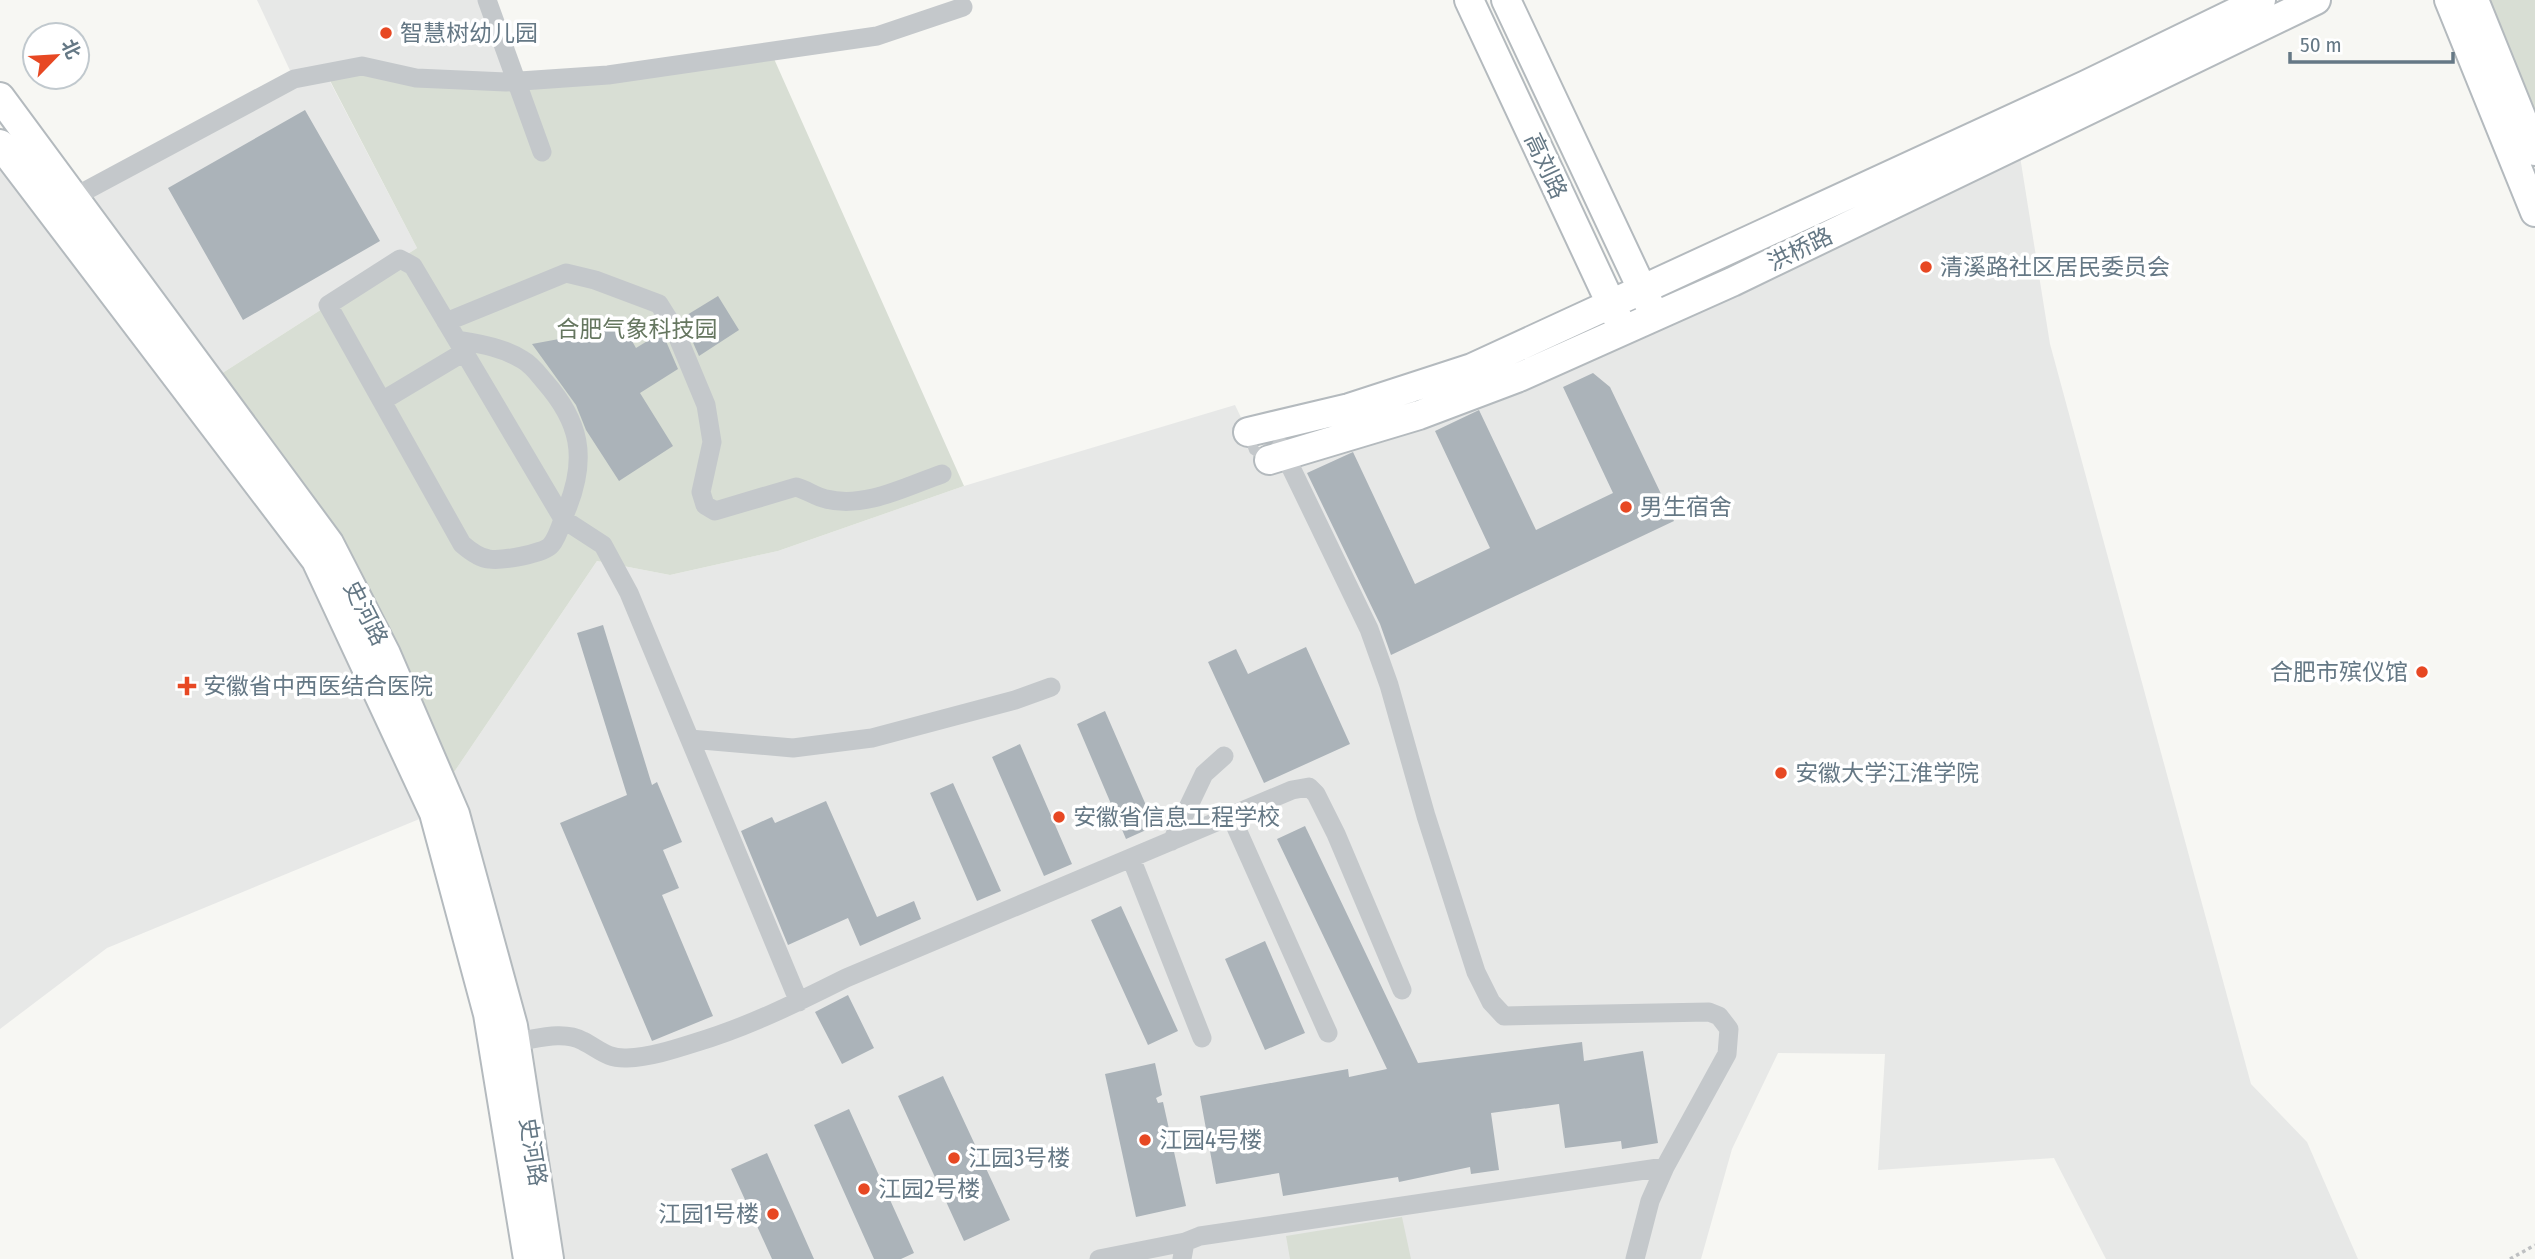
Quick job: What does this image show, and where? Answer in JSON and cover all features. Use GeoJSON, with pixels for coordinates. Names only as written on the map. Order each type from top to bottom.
{"type":"FeatureCollection","features":[{"type":"Feature","properties":{"kind":"street"},"geometry":{"type":"LineString","coordinates":[[487,0],[542,152]]}},
{"type":"Feature","properties":{"kind":"street","name":"高刘路"},"geometry":{"type":"LineString","coordinates":[[1469,0],[1623,331]]}},
{"type":"Feature","properties":{"kind":"street","name":"高刘路"},"geometry":{"type":"LineString","coordinates":[[1506,0],[1655,317]]}},
{"type":"Feature","properties":{"kind":"street","name":"洪桥路"},"geometry":{"type":"LineString","coordinates":[[1260,429],[1349,408],[1472,368],[2086,85],[2261,0]]}},
{"type":"Feature","properties":{"kind":"street","name":"洪桥路"},"geometry":{"type":"LineString","coordinates":[[1277,457],[1444,406],[1517,379],[1769,264],[2316,0]]}},
{"type":"Feature","properties":{"kind":"street"},"geometry":{"type":"LineString","coordinates":[[2449,0],[2535,212]]}},
{"type":"Feature","properties":{"kind":"street"},"geometry":{"type":"LineString","coordinates":[[2474,0],[2535,151]]}},
{"type":"Feature","properties":{"kind":"street"},"geometry":{"type":"LineString","coordinates":[[74,197],[294,79],[362,66],[416,78],[518,81],[608,75],[877,36],[963,6]]}},
{"type":"Feature","properties":{"kind":"street","name":"史河路"},"geometry":{"type":"LineString","coordinates":[[0,97],[329,543],[386,654],[455,814],[513,1026],[549,1259]]}},
{"type":"Feature","properties":{"kind":"street","name":"史河路"},"geometry":{"type":"LineString","coordinates":[[0,144],[316,560],[433,813],[488,1014],[528,1259]]}},
{"type":"Feature","properties":{"kind":"street"},"geometry":{"type":"LineString","coordinates":[[382,401],[460,346],[498,347],[526,361],[551,388],[577,436],[580,464],[574,490],[563,519],[551,546],[540,551],[490,559],[472,553],[462,544],[328,305],[400,259],[413,267],[446,322],[460,346],[563,519],[603,545],[629,593],[799,1002]]}},
{"type":"Feature","properties":{"kind":"street"},"geometry":{"type":"LineString","coordinates":[[446,322],[566,273],[595,280],[659,304],[674,328],[706,405],[712,442],[701,492],[705,505],[715,511],[796,487],[825,499],[851,501],[873,498],[942,474]]}},
{"type":"Feature","properties":{"kind":"street"},"geometry":{"type":"LineString","coordinates":[[1260,429],[1369,629],[1389,685],[1426,816],[1476,972],[1491,1002],[1504,1016],[1709,1012],[1719,1016],[1729,1029],[1727,1054],[1665,1167],[1650,1201],[1635,1259]]}},
{"type":"Feature","properties":{"kind":"street"},"geometry":{"type":"LineString","coordinates":[[690,739],[793,748],[872,738],[1015,700],[1051,687]]}},
{"type":"Feature","properties":{"kind":"street"},"geometry":{"type":"LineString","coordinates":[[1172,841],[1203,774],[1224,756]]}},
{"type":"Feature","properties":{"kind":"street"},"geometry":{"type":"LineString","coordinates":[[515,1042],[562,1035],[582,1040],[607,1057],[625,1059],[664,1053],[734,1031],[846,978],[1292,790],[1309,787],[1316,794],[1336,834],[1402,990]]}},
{"type":"Feature","properties":{"kind":"street"},"geometry":{"type":"LineString","coordinates":[[1231,816],[1328,1034]]}},
{"type":"Feature","properties":{"kind":"street"},"geometry":{"type":"LineString","coordinates":[[1131,858],[1202,1038]]}},
{"type":"Feature","properties":{"kind":"street"},"geometry":{"type":"LineString","coordinates":[[1099,1259],[1184,1250],[1200,1236],[1665,1167]]}},
{"type":"Feature","properties":{"kind":"path"},"geometry":{"type":"LineString","coordinates":[[2510,1259],[2535,1245]]}},
{"type":"Feature","properties":{"kind":"shaded area"},"geometry":{"type":"Polygon","coordinates":[[[257,0],[487,0],[518,81],[326,74],[417,248],[210,381],[74,197],[294,79],[257,0]]]}},
{"type":"Feature","properties":{"kind":"shaded area","name":"安徽省中西医结合医院"},"geometry":{"type":"Polygon","coordinates":[[[0,144],[316,560],[434,813],[107,948],[0,1029],[0,144]]]}},
{"type":"Feature","properties":{"kind":"shaded area"},"geometry":{"type":"Polygon","coordinates":[[[2018,144],[2050,344],[2251,1084],[2307,1142],[2358,1259],[2106,1259],[2054,1158],[1878,1170],[1885,1054],[1778,1053],[1732,1149],[1701,1259],[549,1259],[444,787],[597,561],[670,575],[778,551],[964,486],[1235,405],[1248,432],[1270,460],[1419,415],[2018,144]]]}},
{"type":"Feature","properties":{"kind":"green space"},"geometry":{"type":"Polygon","coordinates":[[[2474,0],[2535,0],[2535,151],[2474,0]]]}},
{"type":"Feature","properties":{"kind":"green space","name":"合肥气象科技园"},"geometry":{"type":"Polygon","coordinates":[[[771,52],[964,486],[778,551],[670,575],[597,561],[444,787],[210,381],[417,248],[326,73],[506,82],[771,52]]]}},
{"type":"Feature","properties":{"kind":"green space"},"geometry":{"type":"Polygon","coordinates":[[[1402,1217],[1411,1259],[1290,1259],[1286,1236],[1402,1217]]]}},
{"type":"Feature","properties":{"kind":"building"},"geometry":{"type":"Polygon","coordinates":[[[305,110],[380,241],[243,320],[168,188],[305,110]]]}},
{"type":"Feature","properties":{"kind":"building"},"geometry":{"type":"Polygon","coordinates":[[[718,296],[739,330],[699,356],[682,318],[718,296]]]}},
{"type":"Feature","properties":{"kind":"building"},"geometry":{"type":"Polygon","coordinates":[[[624,327],[636,348],[662,332],[678,369],[640,393],[673,446],[619,481],[586,430],[576,405],[532,344],[624,327]]]}},
{"type":"Feature","properties":{"kind":"building","name":"男生宿舍"},"geometry":{"type":"Polygon","coordinates":[[[1593,373],[1610,387],[1674,521],[1391,655],[1380,624],[1307,473],[1353,452],[1415,584],[1490,548],[1435,431],[1479,410],[1536,530],[1613,493],[1563,387],[1593,373]]]}},
{"type":"Feature","properties":{"kind":"building"},"geometry":{"type":"Polygon","coordinates":[[[603,625],[652,785],[657,782],[682,842],[663,850],[679,888],[662,895],[713,1016],[652,1041],[560,823],[627,795],[577,633],[603,625]]]}},
{"type":"Feature","properties":{"kind":"building"},"geometry":{"type":"Polygon","coordinates":[[[1306,647],[1350,744],[1264,783],[1208,662],[1236,649],[1248,674],[1306,647]]]}},
{"type":"Feature","properties":{"kind":"building"},"geometry":{"type":"Polygon","coordinates":[[[1105,711],[1155,826],[1126,839],[1077,724],[1105,711]]]}},
{"type":"Feature","properties":{"kind":"building"},"geometry":{"type":"Polygon","coordinates":[[[1020,744],[1072,864],[1044,876],[992,757],[1020,744]]]}},
{"type":"Feature","properties":{"kind":"building"},"geometry":{"type":"Polygon","coordinates":[[[953,783],[1001,891],[977,901],[930,793],[953,783]]]}},
{"type":"Feature","properties":{"kind":"building"},"geometry":{"type":"Polygon","coordinates":[[[826,801],[877,917],[914,901],[921,919],[860,946],[848,918],[788,945],[741,831],[772,817],[775,823],[826,801]]]}},
{"type":"Feature","properties":{"kind":"building"},"geometry":{"type":"Polygon","coordinates":[[[1305,826],[1418,1063],[1582,1042],[1584,1061],[1643,1051],[1658,1143],[1622,1149],[1621,1141],[1565,1148],[1559,1104],[1491,1113],[1499,1170],[1471,1174],[1470,1167],[1399,1182],[1398,1177],[1283,1196],[1279,1173],[1216,1184],[1200,1096],[1348,1069],[1349,1077],[1387,1069],[1277,839],[1305,826]]]}},
{"type":"Feature","properties":{"kind":"building"},"geometry":{"type":"Polygon","coordinates":[[[1121,906],[1178,1031],[1148,1045],[1091,920],[1121,906]]]}},
{"type":"Feature","properties":{"kind":"building"},"geometry":{"type":"Polygon","coordinates":[[[1265,941],[1305,1033],[1265,1050],[1225,959],[1265,941]]]}},
{"type":"Feature","properties":{"kind":"building"},"geometry":{"type":"Polygon","coordinates":[[[848,995],[874,1048],[842,1064],[815,1012],[848,995]]]}},
{"type":"Feature","properties":{"kind":"building","name":"江园4号楼"},"geometry":{"type":"Polygon","coordinates":[[[1155,1063],[1162,1095],[1156,1098],[1158,1103],[1163,1102],[1186,1206],[1136,1217],[1105,1074],[1155,1063]]]}},
{"type":"Feature","properties":{"kind":"building","name":"江园3号楼"},"geometry":{"type":"Polygon","coordinates":[[[943,1076],[1010,1220],[964,1241],[898,1096],[943,1076]]]}},
{"type":"Feature","properties":{"kind":"building","name":"江园2号楼"},"geometry":{"type":"Polygon","coordinates":[[[849,1109],[914,1253],[901,1259],[874,1259],[814,1125],[849,1109]]]}},
{"type":"Feature","properties":{"kind":"building","name":"江园1号楼"},"geometry":{"type":"Polygon","coordinates":[[[767,1153],[814,1259],[772,1259],[731,1169],[767,1153]]]}},
{"type":"Feature","properties":{"kind":"place","name":"智慧树幼儿园"},"geometry":{"type":"Point","coordinates":[386,33]}},
{"type":"Feature","properties":{"kind":"place","name":"清溪路社区居民委员会"},"geometry":{"type":"Point","coordinates":[1926,267]}},
{"type":"Feature","properties":{"kind":"place","name":"男生宿舍"},"geometry":{"type":"Point","coordinates":[1626,507]}},
{"type":"Feature","properties":{"kind":"place","name":"合肥市殡仪馆"},"geometry":{"type":"Point","coordinates":[2422,672]}},
{"type":"Feature","properties":{"kind":"place","name":"安徽省中西医结合医院"},"geometry":{"type":"Point","coordinates":[187,686]}},
{"type":"Feature","properties":{"kind":"place","name":"安徽大学江淮学院"},"geometry":{"type":"Point","coordinates":[1781,773]}},
{"type":"Feature","properties":{"kind":"place","name":"安徽省信息工程学校"},"geometry":{"type":"Point","coordinates":[1059,817]}},
{"type":"Feature","properties":{"kind":"place","name":"江园4号楼"},"geometry":{"type":"Point","coordinates":[1145,1140]}},
{"type":"Feature","properties":{"kind":"place","name":"江园3号楼"},"geometry":{"type":"Point","coordinates":[954,1158]}},
{"type":"Feature","properties":{"kind":"place","name":"江园2号楼"},"geometry":{"type":"Point","coordinates":[864,1189]}},
{"type":"Feature","properties":{"kind":"place","name":"江园1号楼"},"geometry":{"type":"Point","coordinates":[773,1214]}}]}
